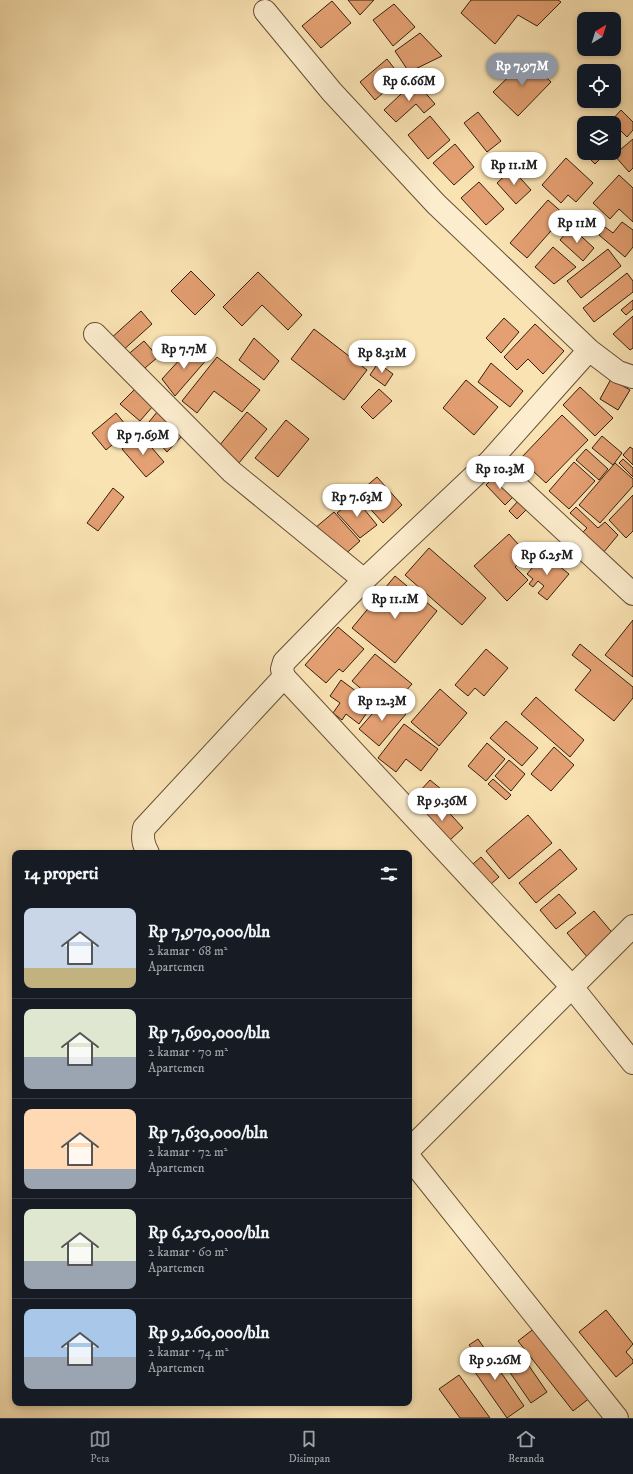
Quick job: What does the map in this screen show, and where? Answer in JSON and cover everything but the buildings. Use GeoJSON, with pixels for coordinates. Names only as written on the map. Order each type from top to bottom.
{"type":"FeatureCollection","features":[{"type":"Feature","properties":{"kind":"street"},"geometry":{"type":"LineString","coordinates":[[265,11],[332,92],[436,204],[589,350],[618,372],[633,377]]}},
{"type":"Feature","properties":{"kind":"street"},"geometry":{"type":"LineString","coordinates":[[95,334],[232,472],[364,580]]}},
{"type":"Feature","properties":{"kind":"street"},"geometry":{"type":"LineString","coordinates":[[589,350],[490,461],[364,580],[284,662],[282,669],[284,677],[572,987],[633,1063]]}},
{"type":"Feature","properties":{"kind":"street"},"geometry":{"type":"LineString","coordinates":[[490,461],[633,594]]}},
{"type":"Feature","properties":{"kind":"street"},"geometry":{"type":"LineString","coordinates":[[146,850],[144,846],[144,828],[284,677]]}},
{"type":"Feature","properties":{"kind":"street"},"geometry":{"type":"LineString","coordinates":[[412,1147],[633,926]]}},
{"type":"Feature","properties":{"kind":"street"},"geometry":{"type":"LineString","coordinates":[[412,1161],[617,1418]]}}]}
